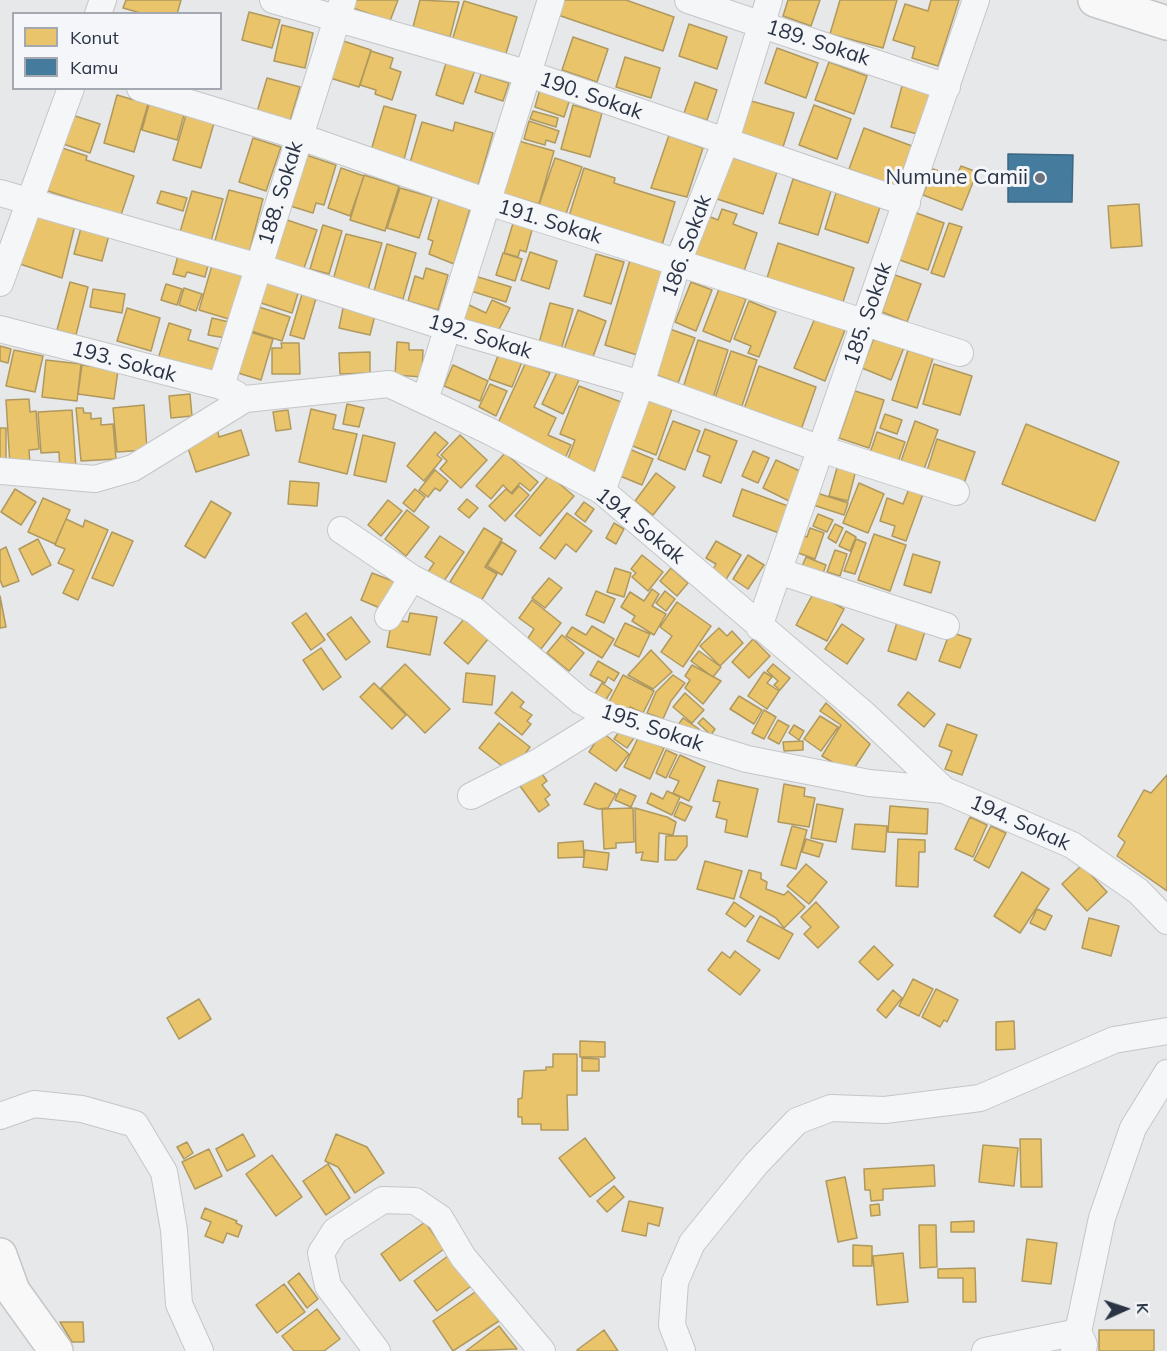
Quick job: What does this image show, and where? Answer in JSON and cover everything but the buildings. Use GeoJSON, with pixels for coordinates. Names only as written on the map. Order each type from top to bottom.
{"type":"FeatureCollection","features":[{"type":"Feature","properties":{"kind":"street","name":"190. Sokak"},"geometry":{"type":"LineString","coordinates":[[273,0],[339,10],[907,203]]}},
{"type":"Feature","properties":{"kind":"street"},"geometry":{"type":"LineString","coordinates":[[426,400],[526,73],[551,0]]}},
{"type":"Feature","properties":{"kind":"street","name":"189. Sokak"},"geometry":{"type":"LineString","coordinates":[[688,0],[947,87]]}},
{"type":"Feature","properties":{"kind":"street","name":"186. Sokak"},"geometry":{"type":"LineString","coordinates":[[602,491],[641,384],[678,262],[725,143],[769,0]]}},
{"type":"Feature","properties":{"kind":"street","name":"185. Sokak"},"geometry":{"type":"LineString","coordinates":[[759,627],[976,0]]}},
{"type":"Feature","properties":{"kind":"street"},"geometry":{"type":"LineString","coordinates":[[1095,0],[1167,23]]}},
{"type":"Feature","properties":{"kind":"street","name":"188. Sokak"},"geometry":{"type":"LineString","coordinates":[[221,386],[339,10]]}},
{"type":"Feature","properties":{"kind":"street"},"geometry":{"type":"LineString","coordinates":[[0,282],[70,90]]}},
{"type":"Feature","properties":{"kind":"street","name":"191. Sokak"},"geometry":{"type":"LineString","coordinates":[[147,90],[298,136],[488,202],[866,321],[960,353]]}},
{"type":"Feature","properties":{"kind":"street","name":"192. Sokak"},"geometry":{"type":"LineString","coordinates":[[0,193],[259,267],[448,328],[641,384],[821,449],[956,492]]}},
{"type":"Feature","properties":{"kind":"street","name":"193. Sokak"},"geometry":{"type":"LineString","coordinates":[[0,329],[221,386],[246,399]]}},
{"type":"Feature","properties":{"kind":"street","name":"194. Sokak"},"geometry":{"type":"LineString","coordinates":[[0,471],[95,479],[133,468],[246,399],[389,384],[426,400],[602,491],[865,715],[944,790],[1072,845],[1138,891],[1167,921]]}},
{"type":"Feature","properties":{"kind":"street","name":"195. Sokak"},"geometry":{"type":"LineString","coordinates":[[341,530],[412,578],[475,611],[581,701],[611,717],[747,759],[858,782],[944,790]]}},
{"type":"Feature","properties":{"kind":"street"},"geometry":{"type":"LineString","coordinates":[[778,571],[946,626]]}},
{"type":"Feature","properties":{"kind":"street"},"geometry":{"type":"LineString","coordinates":[[388,617],[412,578]]}},
{"type":"Feature","properties":{"kind":"street"},"geometry":{"type":"LineString","coordinates":[[471,796],[540,761],[611,717]]}},
{"type":"Feature","properties":{"kind":"street"},"geometry":{"type":"LineString","coordinates":[[682,1351],[672,1325],[675,1282],[692,1243],[756,1164],[798,1122],[831,1108],[885,1110],[980,1098],[1114,1040],[1167,1031]]}},
{"type":"Feature","properties":{"kind":"street"},"geometry":{"type":"LineString","coordinates":[[985,1351],[1080,1345],[1102,1218],[1133,1128],[1167,1073]]}},
{"type":"Feature","properties":{"kind":"street"},"geometry":{"type":"LineString","coordinates":[[0,1116],[34,1104],[82,1109],[135,1124],[165,1172],[174,1230],[179,1304],[200,1351]]}},
{"type":"Feature","properties":{"kind":"street"},"geometry":{"type":"LineString","coordinates":[[377,1351],[328,1286],[321,1253],[335,1231],[383,1200],[415,1201],[440,1218],[463,1257],[542,1351]]}},
{"type":"Feature","properties":{"kind":"street"},"geometry":{"type":"LineString","coordinates":[[0,1255],[14,1291],[56,1351]]}},
{"type":"Feature","properties":{"kind":"place","name":"Numune Camii"},"geometry":{"type":"Point","coordinates":[1040,178]}}]}
